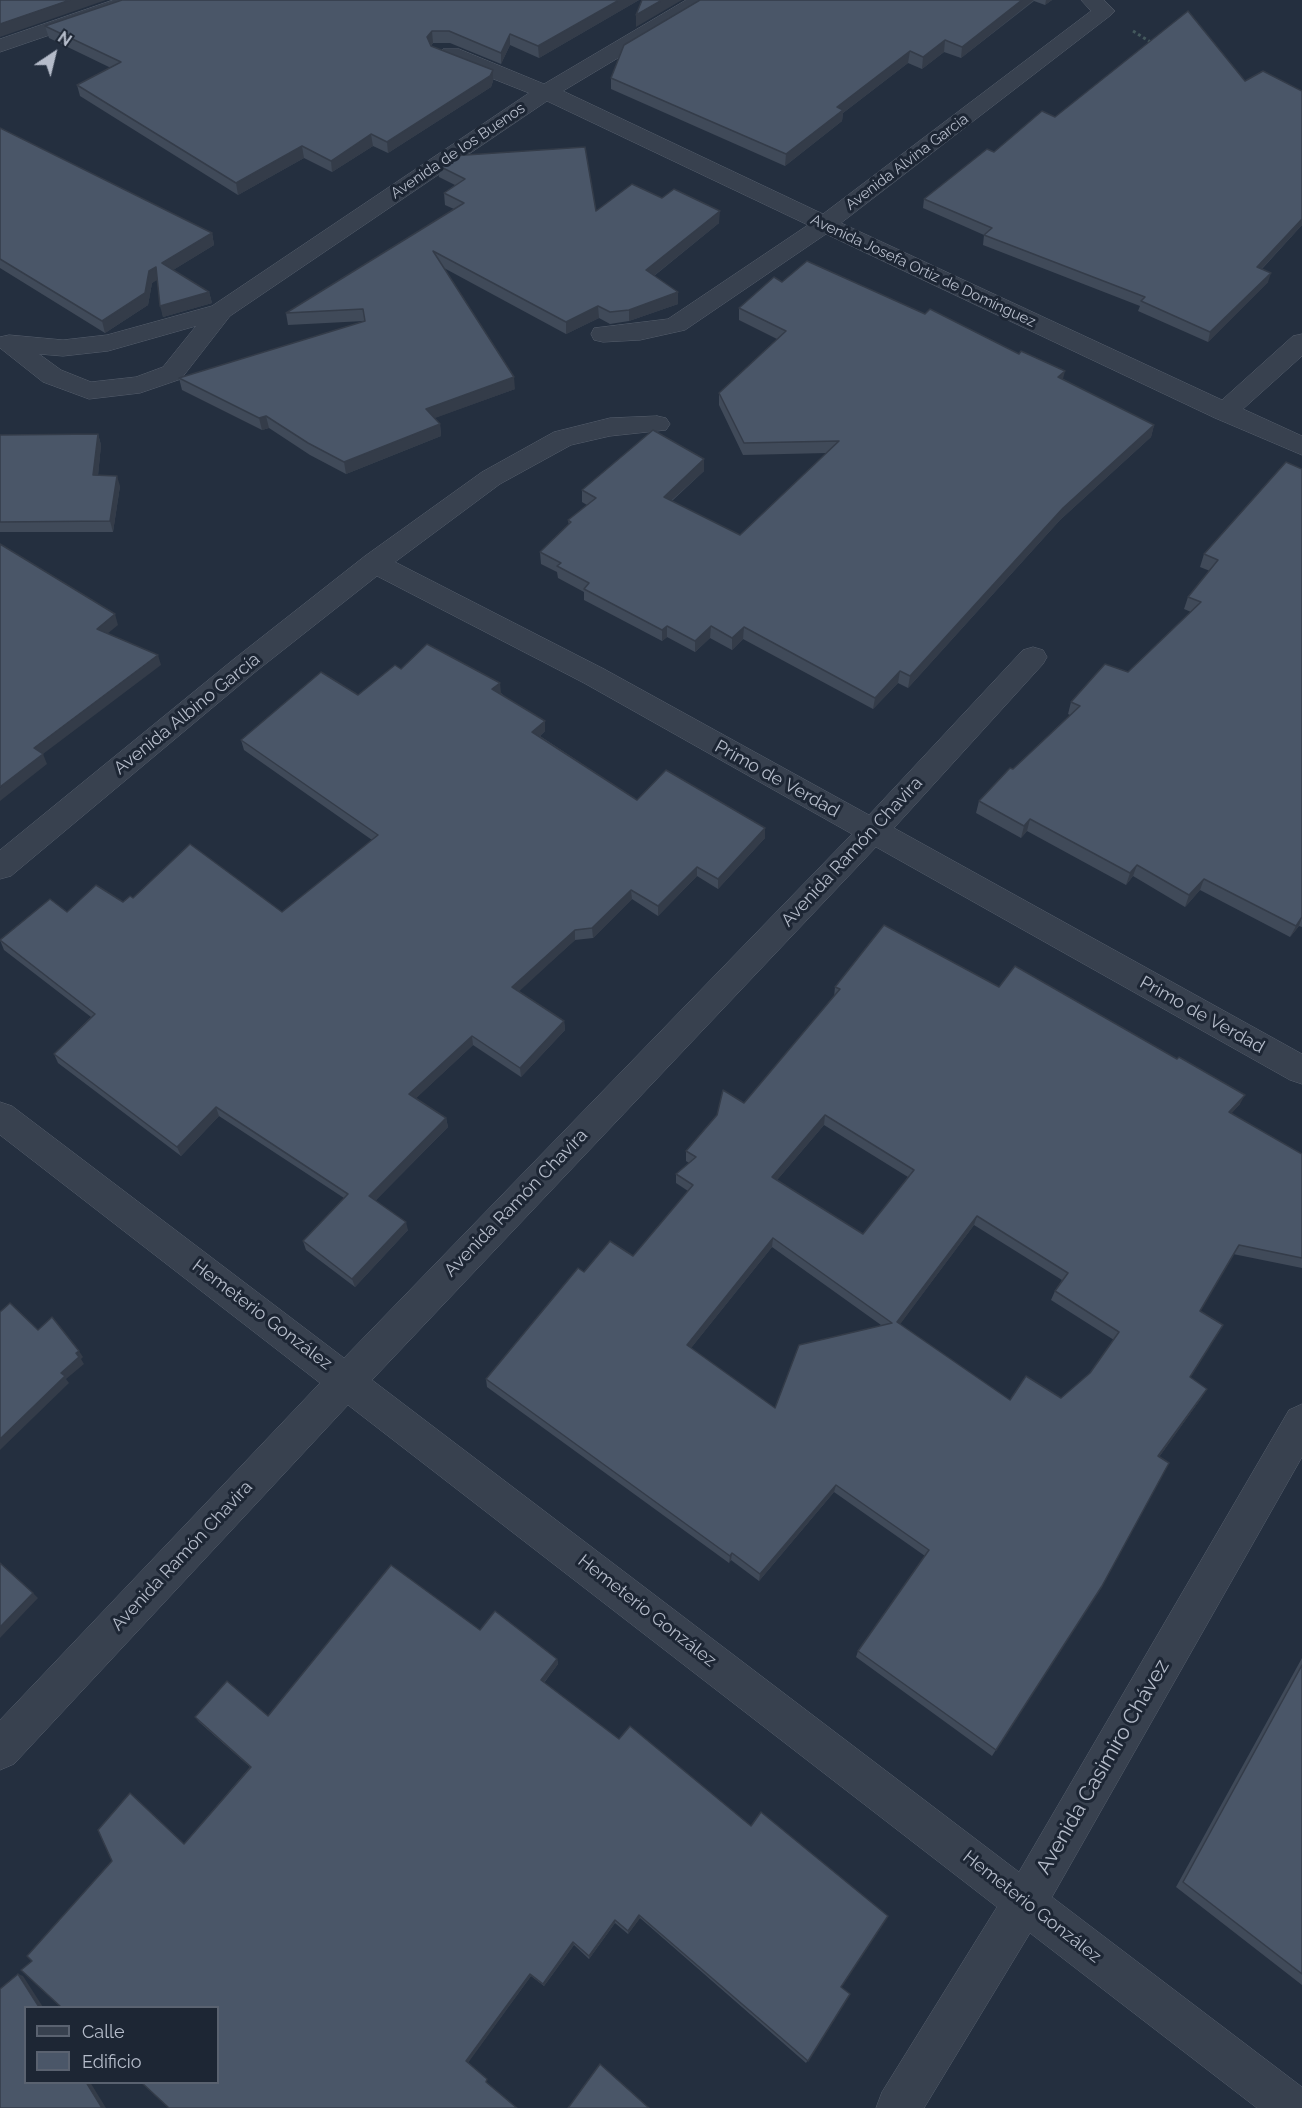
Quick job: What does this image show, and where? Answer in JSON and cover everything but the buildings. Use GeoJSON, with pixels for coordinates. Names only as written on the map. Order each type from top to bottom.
{"type":"FeatureCollection","features":[{"type":"Feature","properties":{"kind":"street"},"geometry":{"type":"LineString","coordinates":[[0,46],[133,0]]}},
{"type":"Feature","properties":{"kind":"street","name":"Avenida de los Buenos"},"geometry":{"type":"LineString","coordinates":[[4,340],[52,376],[89,391],[140,386],[172,373],[221,311],[546,92],[701,0]]}},
{"type":"Feature","properties":{"kind":"street","name":"Avenida Alvina Garcia"},"geometry":{"type":"LineString","coordinates":[[603,334],[640,332],[676,325],[824,225],[1098,6]]}},
{"type":"Feature","properties":{"kind":"street","name":"Avenida Josefa Ortiz de Domínguez"},"geometry":{"type":"LineString","coordinates":[[441,50],[546,92],[824,225],[1224,412],[1302,446]]}},
{"type":"Feature","properties":{"kind":"street","name":"Avenida de los Buenos"},"geometry":{"type":"LineString","coordinates":[[4,340],[63,348],[108,343],[221,311]]}},
{"type":"Feature","properties":{"kind":"street"},"geometry":{"type":"LineString","coordinates":[[1224,412],[1302,342]]}},
{"type":"Feature","properties":{"kind":"street"},"geometry":{"type":"LineString","coordinates":[[375,563],[491,478],[563,438],[610,427],[657,424]]}},
{"type":"Feature","properties":{"kind":"street","name":"Primo de Verdad"},"geometry":{"type":"LineString","coordinates":[[375,563],[594,676],[1302,1070]]}},
{"type":"Feature","properties":{"kind":"street","name":"Avenida Albino García"},"geometry":{"type":"LineString","coordinates":[[0,867],[244,666],[375,563]]}},
{"type":"Feature","properties":{"kind":"street","name":"Avenida Ramón Chavira"},"geometry":{"type":"LineString","coordinates":[[0,1750],[347,1380],[872,832],[1033,657]]}},
{"type":"Feature","properties":{"kind":"street","name":"Hemeterio González"},"geometry":{"type":"LineString","coordinates":[[0,1116],[1293,2108]]}},
{"type":"Feature","properties":{"kind":"street","name":"Avenida Casimiro Chávez"},"geometry":{"type":"LineString","coordinates":[[898,2108],[1025,1902],[1302,1422]]}},
{"type":"Feature","properties":{"kind":"path"},"geometry":{"type":"LineString","coordinates":[[1098,6],[1152,44]]}}]}
